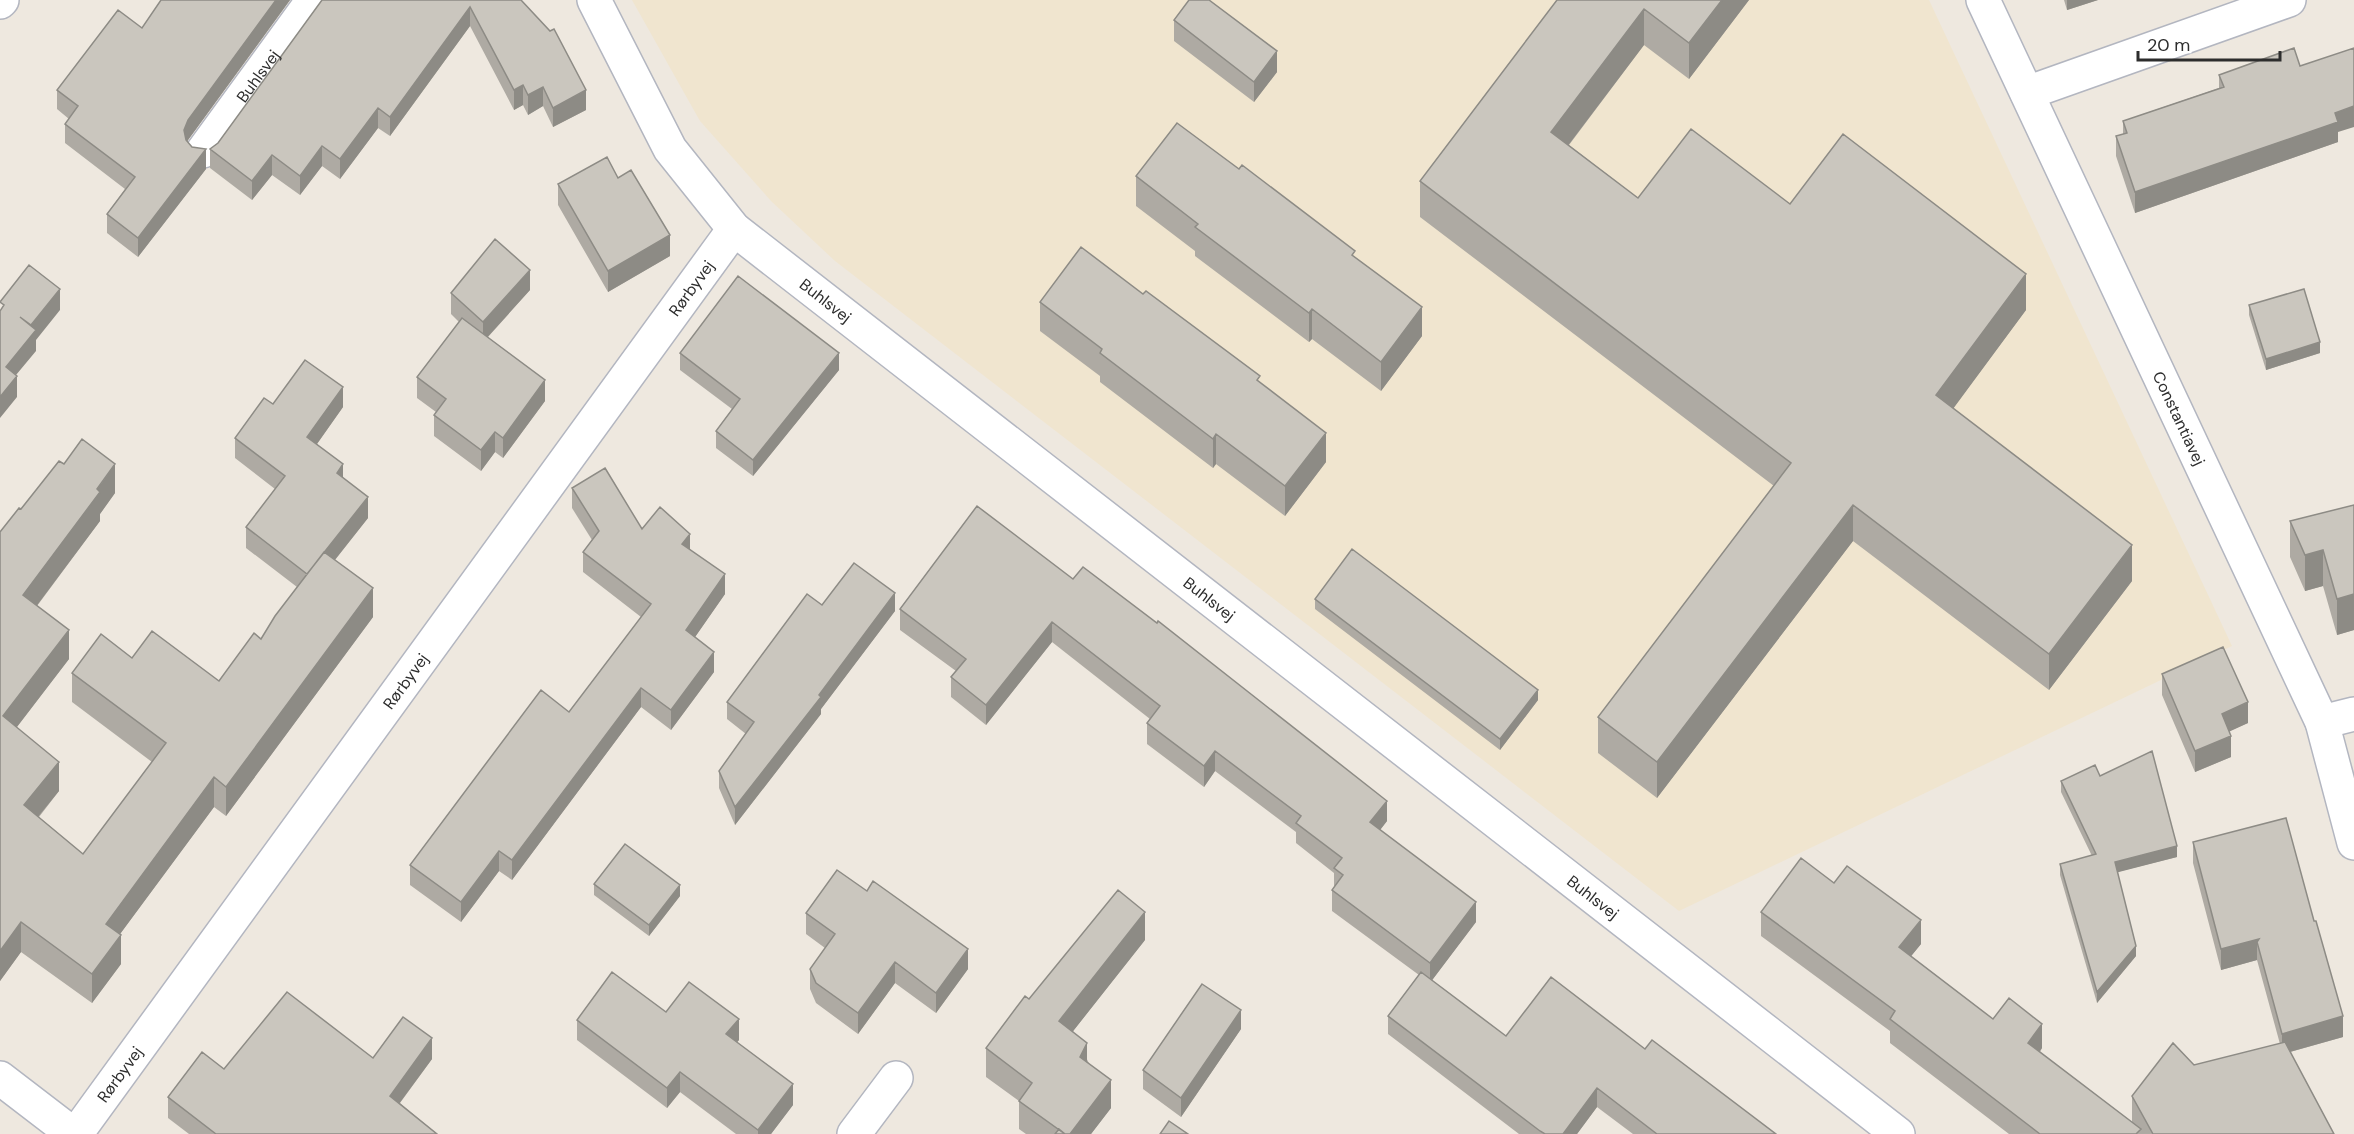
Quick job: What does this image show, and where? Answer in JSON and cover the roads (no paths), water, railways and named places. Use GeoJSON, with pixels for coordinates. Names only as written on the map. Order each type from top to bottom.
{"type":"FeatureCollection","features":[{"type":"Feature","properties":{"kind":"street","name":"Buhlsvej"},"geometry":{"type":"LineString","coordinates":[[203,151],[313,0]]}},
{"type":"Feature","properties":{"kind":"street","name":"Buhlsvej"},"geometry":{"type":"LineString","coordinates":[[594,0],[670,149],[734,229],[1898,1134]]}},
{"type":"Feature","properties":{"kind":"street","name":"Constantiavej"},"geometry":{"type":"LineString","coordinates":[[1983,0],[2322,722],[2354,843]]}},
{"type":"Feature","properties":{"kind":"street"},"geometry":{"type":"LineString","coordinates":[[2027,93],[2289,0]]}},
{"type":"Feature","properties":{"kind":"street","name":"Rørbyvej"},"geometry":{"type":"LineString","coordinates":[[75,1134],[734,229]]}},
{"type":"Feature","properties":{"kind":"street"},"geometry":{"type":"LineString","coordinates":[[2322,722],[2354,714]]}},
{"type":"Feature","properties":{"kind":"street"},"geometry":{"type":"LineString","coordinates":[[0,1078],[75,1134]]}},
{"type":"Feature","properties":{"kind":"street"},"geometry":{"type":"LineString","coordinates":[[854,1134],[896,1078]]}}]}
